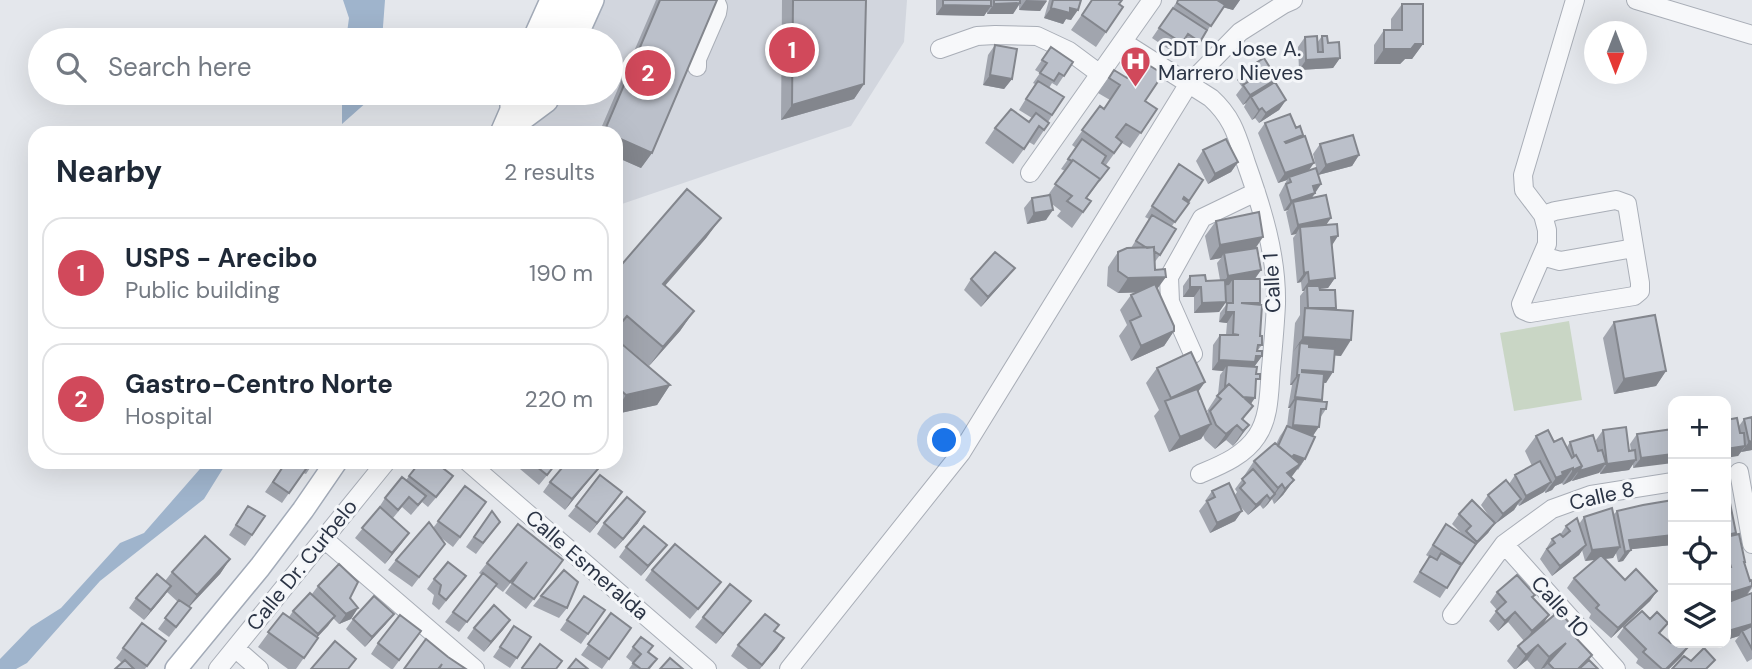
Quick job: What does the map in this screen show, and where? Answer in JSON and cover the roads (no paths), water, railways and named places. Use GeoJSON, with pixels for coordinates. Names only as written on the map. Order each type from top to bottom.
{"type":"FeatureCollection","features":[{"type":"Feature","properties":{"kind":"main road"},"geometry":{"type":"LineString","coordinates":[[538,28],[551,0]]}},
{"type":"Feature","properties":{"kind":"main road"},"geometry":{"type":"LineString","coordinates":[[559,28],[573,0]]}},
{"type":"Feature","properties":{"kind":"main road"},"geometry":{"type":"LineString","coordinates":[[580,28],[593,0]]}},
{"type":"Feature","properties":{"kind":"main road"},"geometry":{"type":"LineString","coordinates":[[505,126],[510,105]]}},
{"type":"Feature","properties":{"kind":"main road"},"geometry":{"type":"LineString","coordinates":[[513,126],[542,105]]}},
{"type":"Feature","properties":{"kind":"main road"},"geometry":{"type":"LineString","coordinates":[[176,669],[260,567],[331,469]]}},
{"type":"Feature","properties":{"kind":"street"},"geometry":{"type":"LineString","coordinates":[[697,67],[697,59],[717,12],[715,0]]}},
{"type":"Feature","properties":{"kind":"street"},"geometry":{"type":"LineString","coordinates":[[1030,173],[1152,0]]}},
{"type":"Feature","properties":{"kind":"street"},"geometry":{"type":"LineString","coordinates":[[1543,215],[1616,200],[1627,204],[1640,291],[1634,296],[1530,313],[1523,310],[1521,304],[1547,244],[1543,215],[1524,190],[1523,175],[1575,0]]}},
{"type":"Feature","properties":{"kind":"street"},"geometry":{"type":"LineString","coordinates":[[1636,0],[1752,34]]}},
{"type":"Feature","properties":{"kind":"street"},"geometry":{"type":"LineString","coordinates":[[789,669],[961,453],[1188,85],[1240,32],[1287,1]]}},
{"type":"Feature","properties":{"kind":"street"},"geometry":{"type":"LineString","coordinates":[[940,49],[977,36],[1037,36],[1069,51],[1100,74]]}},
{"type":"Feature","properties":{"kind":"street","name":"Calle 1"},"geometry":{"type":"LineString","coordinates":[[1124,42],[1211,98],[1223,109],[1234,127],[1270,241],[1276,303],[1266,415],[1258,435],[1246,450],[1200,474]]}},
{"type":"Feature","properties":{"kind":"street"},"geometry":{"type":"LineString","coordinates":[[1193,354],[1170,302],[1169,277],[1202,218],[1256,192]]}},
{"type":"Feature","properties":{"kind":"street"},"geometry":{"type":"LineString","coordinates":[[1542,256],[1560,261],[1634,248]]}},
{"type":"Feature","properties":{"kind":"street","name":"Calle Dr. Curbelo"},"geometry":{"type":"LineString","coordinates":[[218,669],[380,469]]}},
{"type":"Feature","properties":{"kind":"street","name":"Calle Esmeralda"},"geometry":{"type":"LineString","coordinates":[[476,469],[707,669]]}},
{"type":"Feature","properties":{"kind":"street"},"geometry":{"type":"LineString","coordinates":[[1739,472],[1752,544]]}},
{"type":"Feature","properties":{"kind":"street","name":"Calle 8"},"geometry":{"type":"LineString","coordinates":[[1452,615],[1504,544],[1552,509],[1591,495],[1668,483]]}},
{"type":"Feature","properties":{"kind":"street"},"geometry":{"type":"LineString","coordinates":[[324,538],[475,669]]}},
{"type":"Feature","properties":{"kind":"street","name":"Calle 10"},"geometry":{"type":"LineString","coordinates":[[1504,544],[1616,669]]}},
{"type":"Feature","properties":{"kind":"street"},"geometry":{"type":"LineString","coordinates":[[234,648],[258,669]]}},
{"type":"Feature","properties":{"kind":"water"},"geometry":{"type":"Polygon","coordinates":[[[343,0],[385,0],[383,28],[348,28],[349,18],[343,0]]]}},
{"type":"Feature","properties":{"kind":"water"},"geometry":{"type":"Polygon","coordinates":[[[342,105],[363,105],[342,124],[342,105]]]}},
{"type":"Feature","properties":{"kind":"water"},"geometry":{"type":"Polygon","coordinates":[[[200,469],[223,469],[204,499],[100,581],[27,663],[16,669],[0,669],[0,659],[31,627],[61,608],[120,543],[144,533],[200,469]]]}},
{"type":"Feature","properties":{"kind":"place","name":"USPS - Arecibo"},"geometry":{"type":"Point","coordinates":[792,50]}},
{"type":"Feature","properties":{"kind":"place","name":"Gastro-Centro Norte"},"geometry":{"type":"Point","coordinates":[648,73]}},
{"type":"Feature","properties":{"kind":"place","name":"CDT Dr Jose A. Marrero Nieves"},"geometry":{"type":"Point","coordinates":[1135,88]}}]}
